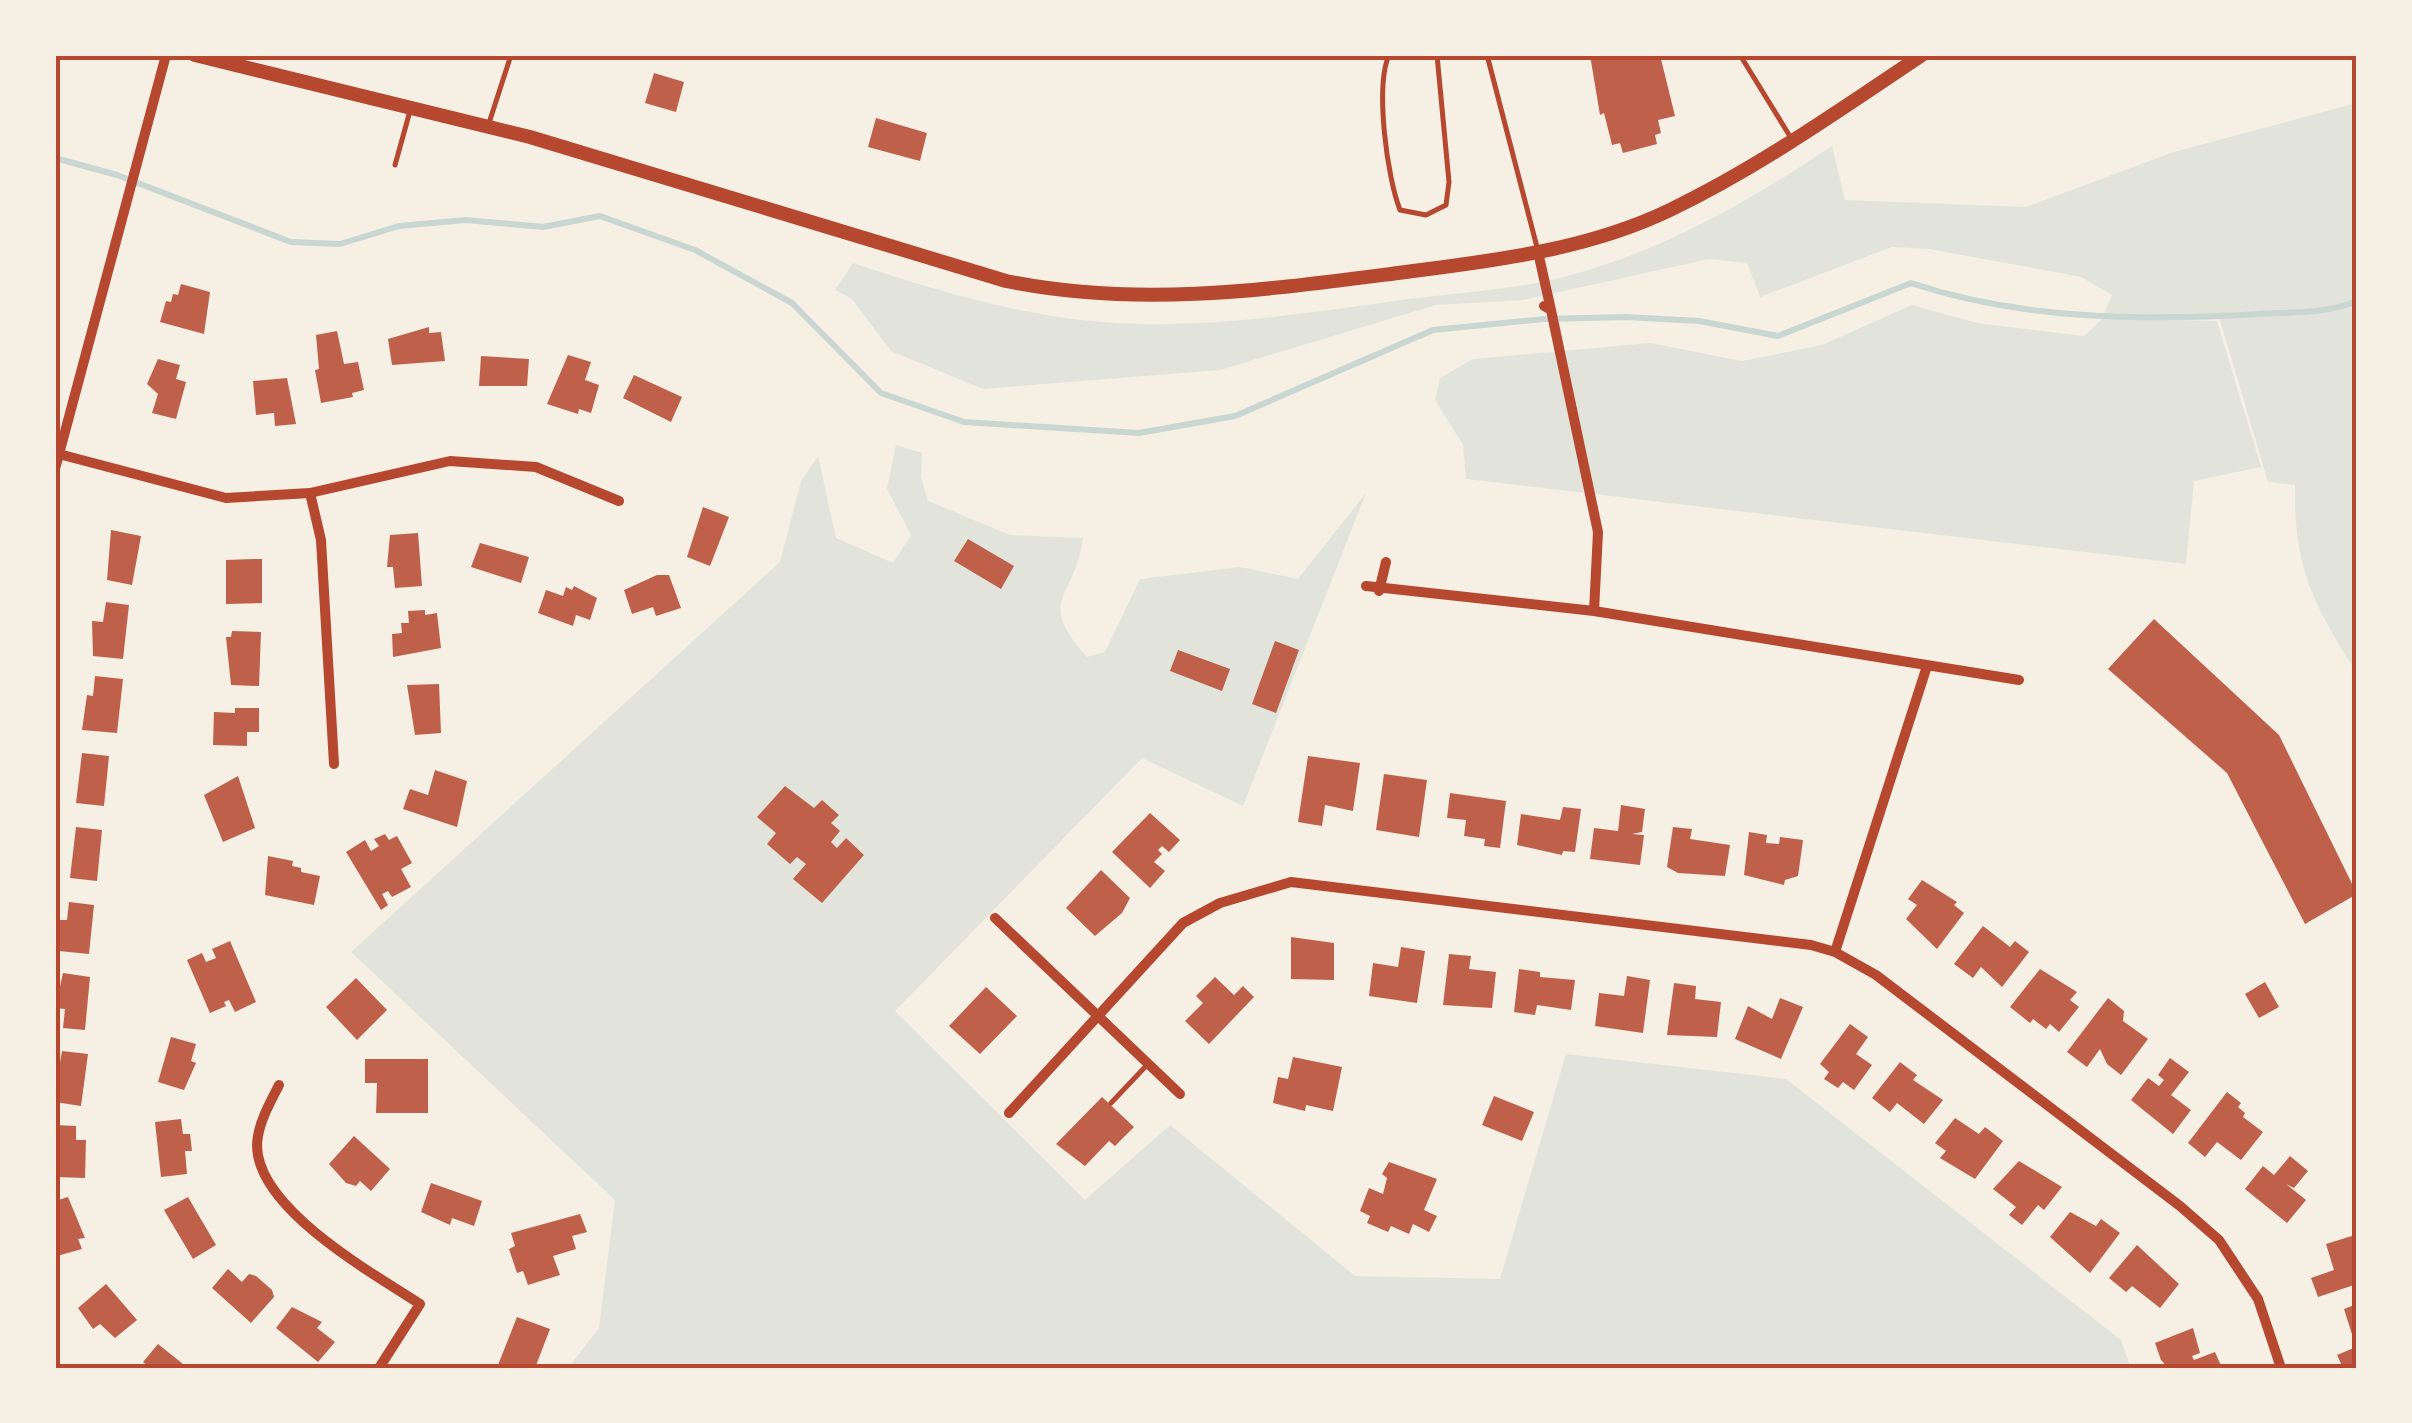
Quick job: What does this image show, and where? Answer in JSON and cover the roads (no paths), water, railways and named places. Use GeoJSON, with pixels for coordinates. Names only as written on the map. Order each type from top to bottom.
{"type":"FeatureCollection","features":[{"type":"Feature","properties":{"kind":"street"},"geometry":{"type":"LineString","coordinates":[[55,469],[166,55]]}},
{"type":"Feature","properties":{"kind":"street"},"geometry":{"type":"LineString","coordinates":[[195,55],[488,126],[648,170],[929,261],[1057,292],[1142,298],[1254,292],[1538,252],[1668,211],[1793,141],[1922,55]]}},
{"type":"Feature","properties":{"kind":"street"},"geometry":{"type":"LineString","coordinates":[[1538,252],[1598,532],[1594,611]]}},
{"type":"Feature","properties":{"kind":"street"},"geometry":{"type":"LineString","coordinates":[[57,454],[226,498],[310,493],[450,461],[536,467],[619,501]]}},
{"type":"Feature","properties":{"kind":"street"},"geometry":{"type":"LineString","coordinates":[[310,493],[321,540],[334,764]]}},
{"type":"Feature","properties":{"kind":"street"},"geometry":{"type":"LineString","coordinates":[[1379,590],[1386,562]]}},
{"type":"Feature","properties":{"kind":"street"},"geometry":{"type":"LineString","coordinates":[[1366,586],[1594,611],[2019,680]]}},
{"type":"Feature","properties":{"kind":"street"},"geometry":{"type":"LineString","coordinates":[[1835,952],[1927,666]]}},
{"type":"Feature","properties":{"kind":"street"},"geometry":{"type":"LineString","coordinates":[[1008,1113],[1183,923],[1220,902],[1291,882],[1490,902],[1835,952],[1876,974],[2187,1211],[2219,1240],[2258,1299],[2281,1368]]}},
{"type":"Feature","properties":{"kind":"street"},"geometry":{"type":"LineString","coordinates":[[995,918],[1180,1094]]}},
{"type":"Feature","properties":{"kind":"street"},"geometry":{"type":"LineString","coordinates":[[279,1085],[257,1139],[264,1172],[281,1202],[349,1257],[420,1304],[379,1368]]}},
{"type":"Feature","properties":{"kind":"lane"},"geometry":{"type":"LineString","coordinates":[[488,126],[511,55]]}},
{"type":"Feature","properties":{"kind":"lane"},"geometry":{"type":"LineString","coordinates":[[1389,55],[1382,88],[1393,192],[1400,210],[1426,215],[1446,205],[1449,182],[1437,55]]}},
{"type":"Feature","properties":{"kind":"lane"},"geometry":{"type":"LineString","coordinates":[[1488,55],[1538,252]]}},
{"type":"Feature","properties":{"kind":"lane"},"geometry":{"type":"LineString","coordinates":[[1740,55],[1793,141]]}},
{"type":"Feature","properties":{"kind":"lane"},"geometry":{"type":"LineString","coordinates":[[395,165],[411,108]]}},
{"type":"Feature","properties":{"kind":"lane"},"geometry":{"type":"LineString","coordinates":[[1111,1102],[1149,1063]]}},
{"type":"Feature","properties":{"kind":"waterway"},"geometry":{"type":"LineString","coordinates":[[55,158],[117,175],[291,242],[340,244],[399,226],[465,220],[543,227],[600,216],[695,250],[792,303],[881,393],[964,422],[1139,433],[1235,416],[1433,330],[1544,319],[1626,317],[1699,321],[1778,336],[1911,283],[2040,311],[2128,317],[2309,312],[2357,301]]}}]}
